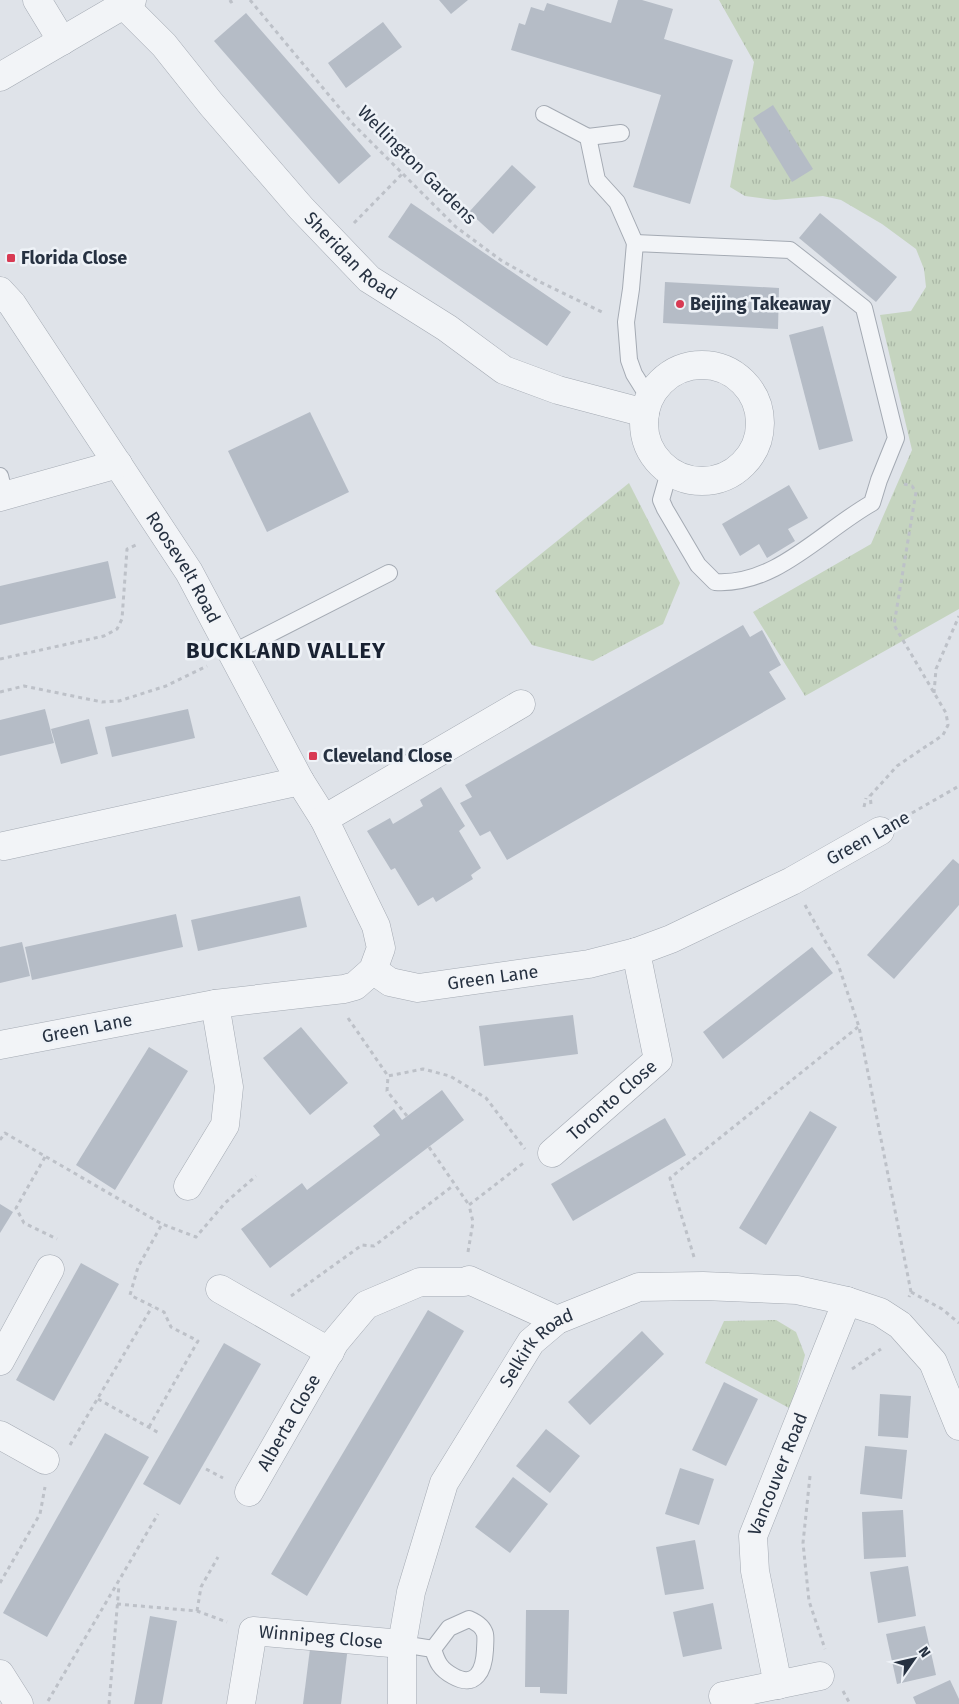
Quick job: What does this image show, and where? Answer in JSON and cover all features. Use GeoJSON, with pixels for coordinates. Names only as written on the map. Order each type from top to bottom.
{"type":"FeatureCollection","features":[{"type":"Feature","properties":{"kind":"street"},"geometry":{"type":"LineString","coordinates":[[37,0],[62,41]]}},
{"type":"Feature","properties":{"kind":"street"},"geometry":{"type":"LineString","coordinates":[[0,77],[128,2]]}},
{"type":"Feature","properties":{"kind":"street","name":"Sheridan Road"},"geometry":{"type":"LineString","coordinates":[[128,2],[211,104],[301,208],[369,279],[447,328],[504,370],[558,390],[647,406]]}},
{"type":"Feature","properties":{"kind":"street","name":"Roosevelt Road"},"geometry":{"type":"LineString","coordinates":[[0,290],[12,304],[189,572],[300,781],[324,819],[380,937],[381,948],[373,970]]}},
{"type":"Feature","properties":{"kind":"street"},"geometry":{"type":"LineString","coordinates":[[703,365],[719,368],[734,375],[747,386],[755,400],[759,416],[759,433],[754,449],[745,462],[732,473],[709,480],[684,478],[669,472],[657,460],[648,446],[644,430],[647,406],[659,384],[672,373],[687,367],[703,365]]}},
{"type":"Feature","properties":{"kind":"street"},"geometry":{"type":"LineString","coordinates":[[2,489],[118,464]]}},
{"type":"Feature","properties":{"kind":"street"},"geometry":{"type":"LineString","coordinates":[[324,819],[521,704]]}},
{"type":"Feature","properties":{"kind":"street"},"geometry":{"type":"LineString","coordinates":[[4,846],[300,781]]}},
{"type":"Feature","properties":{"kind":"street","name":"Green Lane"},"geometry":{"type":"LineString","coordinates":[[0,1045],[216,1004],[330,991],[355,986],[373,970],[390,982],[418,988],[589,964],[636,952],[671,939],[792,881],[880,831]]}},
{"type":"Feature","properties":{"kind":"street","name":"Toronto Close"},"geometry":{"type":"LineString","coordinates":[[552,1153],[658,1060],[636,952]]}},
{"type":"Feature","properties":{"kind":"street"},"geometry":{"type":"LineString","coordinates":[[188,1186],[225,1125],[229,1087],[216,1004]]}},
{"type":"Feature","properties":{"kind":"street"},"geometry":{"type":"LineString","coordinates":[[0,1361],[50,1268]]}},
{"type":"Feature","properties":{"kind":"street","name":"Alberta Close"},"geometry":{"type":"LineString","coordinates":[[249,1492],[330,1352],[366,1305],[420,1282],[464,1282],[469,1280],[557,1320]]}},
{"type":"Feature","properties":{"kind":"street","name":"Selkirk Road"},"geometry":{"type":"LineString","coordinates":[[402,1704],[402,1644],[411,1592],[444,1483],[531,1342],[557,1320],[639,1287],[703,1286],[797,1290],[847,1301],[880,1312],[904,1329],[933,1362],[959,1426]]}},
{"type":"Feature","properties":{"kind":"street"},"geometry":{"type":"LineString","coordinates":[[220,1289],[330,1352]]}},
{"type":"Feature","properties":{"kind":"street","name":"Vancouver Road"},"geometry":{"type":"LineString","coordinates":[[778,1685],[755,1571],[753,1536],[847,1301]]}},
{"type":"Feature","properties":{"kind":"street"},"geometry":{"type":"LineString","coordinates":[[0,1435],[53,1464]]}},
{"type":"Feature","properties":{"kind":"street","name":"Winnipeg Close"},"geometry":{"type":"LineString","coordinates":[[241,1704],[253,1631],[402,1644]]}},
{"type":"Feature","properties":{"kind":"street"},"geometry":{"type":"LineString","coordinates":[[722,1696],[778,1685],[829,1672]]}},
{"type":"Feature","properties":{"kind":"street"},"geometry":{"type":"LineString","coordinates":[[0,1674],[19,1704]]}},
{"type":"Feature","properties":{"kind":"lane"},"geometry":{"type":"LineString","coordinates":[[544,114],[588,137],[621,133]]}},
{"type":"Feature","properties":{"kind":"lane"},"geometry":{"type":"LineString","coordinates":[[588,137],[597,180],[617,202],[635,243],[626,322],[629,360],[647,406]]}},
{"type":"Feature","properties":{"kind":"lane"},"geometry":{"type":"LineString","coordinates":[[635,243],[790,250],[864,308],[896,438],[879,480],[872,504],[848,516],[822,538],[788,560],[755,576],[733,583],[715,582],[698,565],[677,532],[661,500],[669,472]]}},
{"type":"Feature","properties":{"kind":"lane"},"geometry":{"type":"LineString","coordinates":[[232,653],[389,573]]}},
{"type":"Feature","properties":{"kind":"lane"},"geometry":{"type":"LineString","coordinates":[[402,1644],[432,1649]]}},
{"type":"Feature","properties":{"kind":"path"},"geometry":{"type":"LineString","coordinates":[[230,0],[231,2],[235,0]]}},
{"type":"Feature","properties":{"kind":"path","name":"Wellington Gardens"},"geometry":{"type":"LineString","coordinates":[[250,0],[352,123],[456,227],[502,261],[596,310],[626,322]]}},
{"type":"Feature","properties":{"kind":"path"},"geometry":{"type":"LineString","coordinates":[[334,243],[403,173]]}},
{"type":"Feature","properties":{"kind":"path"},"geometry":{"type":"LineString","coordinates":[[879,480],[909,484],[916,492],[894,625],[948,719],[943,736],[897,766],[870,796],[872,805],[880,819],[880,831]]}},
{"type":"Feature","properties":{"kind":"path"},"geometry":{"type":"LineString","coordinates":[[0,659],[104,636],[117,629],[122,619],[127,550],[161,530]]}},
{"type":"Feature","properties":{"kind":"path"},"geometry":{"type":"LineString","coordinates":[[934,693],[936,669],[959,616]]}},
{"type":"Feature","properties":{"kind":"path"},"geometry":{"type":"LineString","coordinates":[[0,692],[24,686],[102,702],[119,701],[166,686],[232,653]]}},
{"type":"Feature","properties":{"kind":"path","name":"Green Lane"},"geometry":{"type":"LineString","coordinates":[[880,831],[959,786]]}},
{"type":"Feature","properties":{"kind":"path"},"geometry":{"type":"LineString","coordinates":[[792,881],[838,964],[858,1027],[911,1292],[904,1329],[847,1375]]}},
{"type":"Feature","properties":{"kind":"path"},"geometry":{"type":"LineString","coordinates":[[330,991],[388,1076],[387,1091],[407,1116]]}},
{"type":"Feature","properties":{"kind":"path"},"geometry":{"type":"LineString","coordinates":[[703,1286],[670,1178],[858,1027]]}},
{"type":"Feature","properties":{"kind":"path"},"geometry":{"type":"LineString","coordinates":[[388,1076],[423,1070],[450,1076],[486,1098],[531,1157],[469,1205]]}},
{"type":"Feature","properties":{"kind":"path"},"geometry":{"type":"LineString","coordinates":[[0,1140],[5,1134],[162,1224],[196,1236],[225,1203],[256,1176]]}},
{"type":"Feature","properties":{"kind":"path"},"geometry":{"type":"LineString","coordinates":[[429,1147],[469,1205],[473,1222],[464,1282]]}},
{"type":"Feature","properties":{"kind":"path"},"geometry":{"type":"LineString","coordinates":[[45,1157],[16,1208],[24,1223],[64,1243],[50,1268]]}},
{"type":"Feature","properties":{"kind":"path"},"geometry":{"type":"LineString","coordinates":[[270,1318],[293,1294],[362,1245],[374,1246],[454,1185]]}},
{"type":"Feature","properties":{"kind":"path"},"geometry":{"type":"LineString","coordinates":[[149,1427],[198,1341],[171,1327],[164,1312],[130,1295],[138,1267],[162,1224]]}},
{"type":"Feature","properties":{"kind":"path"},"geometry":{"type":"LineString","coordinates":[[911,1292],[942,1309],[959,1323]]}},
{"type":"Feature","properties":{"kind":"path"},"geometry":{"type":"LineString","coordinates":[[0,1583],[40,1514],[44,1490],[53,1464],[98,1399],[152,1307]]}},
{"type":"Feature","properties":{"kind":"path"},"geometry":{"type":"LineString","coordinates":[[98,1399],[159,1433]]}},
{"type":"Feature","properties":{"kind":"path"},"geometry":{"type":"LineString","coordinates":[[811,1468],[803,1543],[809,1601],[829,1672],[850,1704]]}},
{"type":"Feature","properties":{"kind":"path"},"geometry":{"type":"LineString","coordinates":[[46,1704],[158,1514]]}},
{"type":"Feature","properties":{"kind":"path"},"geometry":{"type":"LineString","coordinates":[[197,1611],[201,1587],[218,1557]]}},
{"type":"Feature","properties":{"kind":"path"},"geometry":{"type":"LineString","coordinates":[[108,1704],[119,1582]]}},
{"type":"Feature","properties":{"kind":"path"},"geometry":{"type":"LineString","coordinates":[[117,1604],[197,1611],[253,1631]]}},
{"type":"Feature","properties":{"kind":"green space"},"geometry":{"type":"Polygon","coordinates":[[[719,0],[959,0],[959,609],[805,696],[753,612],[871,544],[912,450],[880,315],[911,311],[926,287],[924,269],[916,249],[882,224],[841,200],[823,196],[775,200],[745,196],[730,187],[754,62],[719,0]]]}},
{"type":"Feature","properties":{"kind":"green space"},"geometry":{"type":"Polygon","coordinates":[[[629,483],[680,583],[663,624],[593,661],[532,645],[495,591],[629,483]]]}},
{"type":"Feature","properties":{"kind":"green space"},"geometry":{"type":"Polygon","coordinates":[[[776,1320],[796,1332],[805,1355],[791,1409],[705,1363],[724,1321],[776,1320]]]}},
{"type":"Feature","properties":{"kind":"building"},"geometry":{"type":"Polygon","coordinates":[[[439,0],[468,0],[451,14],[439,0]]]}},
{"type":"Feature","properties":{"kind":"building"},"geometry":{"type":"Polygon","coordinates":[[[618,0],[642,0],[673,9],[664,39],[733,60],[690,204],[633,187],[661,95],[511,50],[519,23],[525,25],[531,7],[544,11],[547,3],[611,23],[618,0]]]}},
{"type":"Feature","properties":{"kind":"building"},"geometry":{"type":"Polygon","coordinates":[[[246,13],[371,156],[339,184],[214,41],[246,13]]]}},
{"type":"Feature","properties":{"kind":"building"},"geometry":{"type":"Polygon","coordinates":[[[383,22],[402,47],[346,88],[328,63],[383,22]]]}},
{"type":"Feature","properties":{"kind":"building"},"geometry":{"type":"Polygon","coordinates":[[[773,105],[813,169],[792,182],[753,118],[773,105]]]}},
{"type":"Feature","properties":{"kind":"building"},"geometry":{"type":"Polygon","coordinates":[[[512,165],[536,187],[493,234],[469,212],[512,165]]]}},
{"type":"Feature","properties":{"kind":"building"},"geometry":{"type":"Polygon","coordinates":[[[411,203],[571,312],[547,346],[388,237],[411,203]]]}},
{"type":"Feature","properties":{"kind":"building"},"geometry":{"type":"Polygon","coordinates":[[[820,213],[897,277],[876,302],[799,238],[820,213]]]}},
{"type":"Feature","properties":{"kind":"building"},"geometry":{"type":"Polygon","coordinates":[[[665,282],[779,288],[778,329],[663,323],[665,282]]]}},
{"type":"Feature","properties":{"kind":"building"},"geometry":{"type":"Polygon","coordinates":[[[823,326],[853,441],[819,450],[789,335],[823,326]]]}},
{"type":"Feature","properties":{"kind":"building"},"geometry":{"type":"Polygon","coordinates":[[[310,412],[349,492],[267,532],[228,451],[310,412]]]}},
{"type":"Feature","properties":{"kind":"building"},"geometry":{"type":"Polygon","coordinates":[[[789,485],[808,518],[788,529],[795,541],[767,558],[759,544],[740,556],[722,524],[789,485]]]}},
{"type":"Feature","properties":{"kind":"building"},"geometry":{"type":"Polygon","coordinates":[[[108,561],[116,598],[0,625],[0,586],[108,561]]]}},
{"type":"Feature","properties":{"kind":"building"},"geometry":{"type":"Polygon","coordinates":[[[743,625],[750,637],[762,630],[781,665],[769,672],[786,699],[507,860],[490,831],[480,836],[460,803],[472,797],[465,785],[743,625]]]}},
{"type":"Feature","properties":{"kind":"building"},"geometry":{"type":"Polygon","coordinates":[[[45,709],[54,743],[0,756],[0,720],[45,709]]]}},
{"type":"Feature","properties":{"kind":"building"},"geometry":{"type":"Polygon","coordinates":[[[188,709],[195,738],[112,757],[105,727],[188,709]]]}},
{"type":"Feature","properties":{"kind":"building"},"geometry":{"type":"Polygon","coordinates":[[[89,719],[98,754],[61,764],[51,729],[89,719]]]}},
{"type":"Feature","properties":{"kind":"building"},"geometry":{"type":"Polygon","coordinates":[[[441,787],[465,826],[459,831],[481,868],[471,875],[473,879],[436,902],[433,897],[418,906],[395,868],[391,870],[367,831],[390,818],[393,824],[423,806],[420,800],[441,787]]]}},
{"type":"Feature","properties":{"kind":"building"},"geometry":{"type":"Polygon","coordinates":[[[953,859],[959,864],[959,905],[894,979],[867,955],[953,859]]]}},
{"type":"Feature","properties":{"kind":"building"},"geometry":{"type":"Polygon","coordinates":[[[300,896],[307,927],[198,951],[191,920],[300,896]]]}},
{"type":"Feature","properties":{"kind":"building"},"geometry":{"type":"Polygon","coordinates":[[[176,914],[183,947],[32,980],[25,947],[176,914]]]}},
{"type":"Feature","properties":{"kind":"building"},"geometry":{"type":"Polygon","coordinates":[[[22,942],[30,976],[0,983],[0,947],[22,942]]]}},
{"type":"Feature","properties":{"kind":"building"},"geometry":{"type":"Polygon","coordinates":[[[812,947],[833,973],[723,1059],[703,1032],[812,947]]]}},
{"type":"Feature","properties":{"kind":"building"},"geometry":{"type":"Polygon","coordinates":[[[573,1015],[578,1054],[484,1066],[479,1026],[573,1015]]]}},
{"type":"Feature","properties":{"kind":"building"},"geometry":{"type":"Polygon","coordinates":[[[301,1027],[348,1083],[310,1115],[263,1058],[301,1027]]]}},
{"type":"Feature","properties":{"kind":"building"},"geometry":{"type":"Polygon","coordinates":[[[149,1047],[188,1071],[115,1190],[76,1165],[149,1047]]]}},
{"type":"Feature","properties":{"kind":"building"},"geometry":{"type":"Polygon","coordinates":[[[442,1090],[464,1120],[270,1268],[241,1229],[302,1183],[307,1190],[380,1135],[373,1126],[394,1109],[402,1120],[442,1090]]]}},
{"type":"Feature","properties":{"kind":"building"},"geometry":{"type":"Polygon","coordinates":[[[810,1111],[837,1127],[766,1245],[739,1228],[810,1111]]]}},
{"type":"Feature","properties":{"kind":"building"},"geometry":{"type":"Polygon","coordinates":[[[665,1118],[686,1155],[573,1221],[551,1184],[665,1118]]]}},
{"type":"Feature","properties":{"kind":"building"},"geometry":{"type":"Polygon","coordinates":[[[0,1204],[13,1212],[0,1233],[0,1204]]]}},
{"type":"Feature","properties":{"kind":"building"},"geometry":{"type":"Polygon","coordinates":[[[81,1263],[119,1284],[54,1401],[16,1380],[81,1263]]]}},
{"type":"Feature","properties":{"kind":"building"},"geometry":{"type":"Polygon","coordinates":[[[428,1310],[464,1331],[307,1596],[271,1574],[428,1310]]]}},
{"type":"Feature","properties":{"kind":"building"},"geometry":{"type":"Polygon","coordinates":[[[642,1331],[664,1354],[590,1425],[568,1402],[642,1331]]]}},
{"type":"Feature","properties":{"kind":"building"},"geometry":{"type":"Polygon","coordinates":[[[224,1343],[261,1364],[180,1505],[143,1484],[224,1343]]]}},
{"type":"Feature","properties":{"kind":"building"},"geometry":{"type":"Polygon","coordinates":[[[724,1382],[758,1399],[726,1466],[692,1450],[724,1382]]]}},
{"type":"Feature","properties":{"kind":"building"},"geometry":{"type":"Polygon","coordinates":[[[880,1394],[911,1396],[908,1438],[878,1436],[880,1394]]]}},
{"type":"Feature","properties":{"kind":"building"},"geometry":{"type":"Polygon","coordinates":[[[546,1429],[580,1456],[550,1493],[516,1466],[546,1429]]]}},
{"type":"Feature","properties":{"kind":"building"},"geometry":{"type":"Polygon","coordinates":[[[105,1433],[149,1457],[47,1637],[3,1613],[105,1433]]]}},
{"type":"Feature","properties":{"kind":"building"},"geometry":{"type":"Polygon","coordinates":[[[865,1446],[907,1450],[902,1499],[860,1494],[865,1446]]]}},
{"type":"Feature","properties":{"kind":"building"},"geometry":{"type":"Polygon","coordinates":[[[680,1468],[714,1479],[699,1525],[665,1514],[680,1468]]]}},
{"type":"Feature","properties":{"kind":"building"},"geometry":{"type":"Polygon","coordinates":[[[513,1477],[548,1504],[510,1553],[475,1527],[513,1477]]]}},
{"type":"Feature","properties":{"kind":"building"},"geometry":{"type":"Polygon","coordinates":[[[903,1510],[906,1557],[864,1559],[862,1512],[903,1510]]]}},
{"type":"Feature","properties":{"kind":"building"},"geometry":{"type":"Polygon","coordinates":[[[695,1540],[704,1589],[665,1595],[656,1547],[695,1540]]]}},
{"type":"Feature","properties":{"kind":"building"},"geometry":{"type":"Polygon","coordinates":[[[908,1566],[916,1616],[878,1623],[870,1572],[908,1566]]]}},
{"type":"Feature","properties":{"kind":"building"},"geometry":{"type":"Polygon","coordinates":[[[713,1603],[722,1649],[683,1657],[673,1612],[713,1603]]]}},
{"type":"Feature","properties":{"kind":"building"},"geometry":{"type":"Polygon","coordinates":[[[526,1610],[569,1610],[567,1694],[540,1693],[540,1687],[525,1687],[526,1610]]]}},
{"type":"Feature","properties":{"kind":"building"},"geometry":{"type":"Polygon","coordinates":[[[150,1616],[177,1621],[162,1704],[134,1704],[150,1616]]]}},
{"type":"Feature","properties":{"kind":"building"},"geometry":{"type":"Polygon","coordinates":[[[925,1626],[936,1675],[897,1684],[886,1634],[925,1626]]]}},
{"type":"Feature","properties":{"kind":"building"},"geometry":{"type":"Polygon","coordinates":[[[311,1641],[348,1646],[341,1704],[303,1704],[311,1641]]]}},
{"type":"Feature","properties":{"kind":"building"},"geometry":{"type":"Polygon","coordinates":[[[950,1680],[959,1699],[959,1704],[916,1704],[913,1697],[950,1680]]]}},
{"type":"Feature","properties":{"kind":"place","name":"Florida Close"},"geometry":{"type":"Point","coordinates":[11,258]}},
{"type":"Feature","properties":{"kind":"place","name":"Beijing Takeaway"},"geometry":{"type":"Point","coordinates":[680,304]}},
{"type":"Feature","properties":{"kind":"place","name":"Cleveland Close"},"geometry":{"type":"Point","coordinates":[313,756]}},
{"type":"Feature","properties":{"kind":"district","name":"BUCKLAND VALLEY"},"geometry":{"type":"Point","coordinates":[286,650]}}]}
